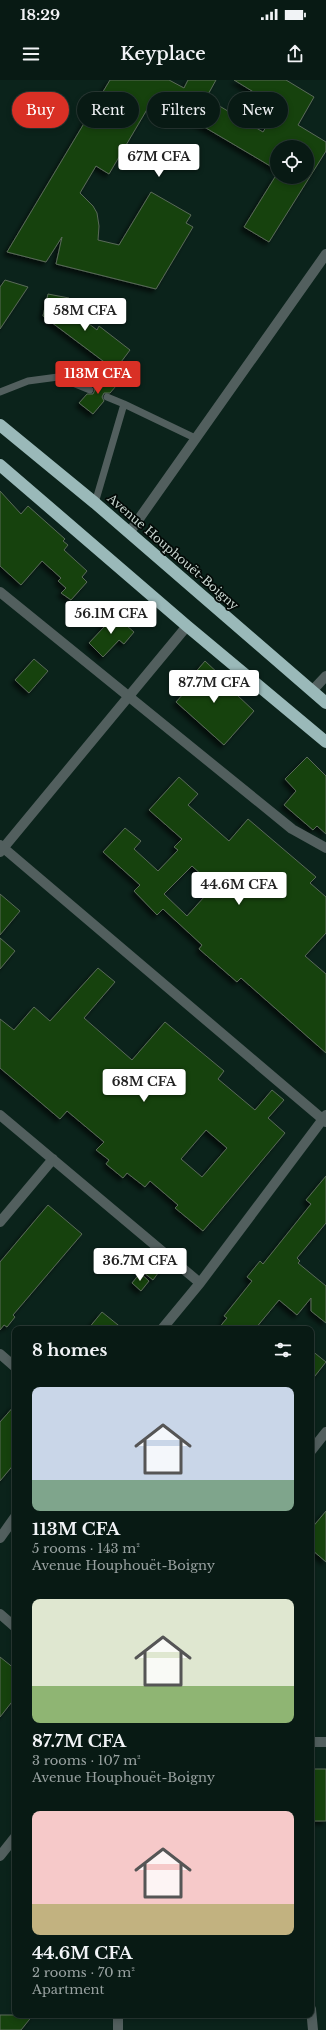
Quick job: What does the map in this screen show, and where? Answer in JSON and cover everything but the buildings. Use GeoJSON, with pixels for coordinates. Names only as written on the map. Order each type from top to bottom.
{"type":"FeatureCollection","features":[{"type":"Feature","properties":{"kind":"highway","name":"Avenue Houphouët-Boigny"},"geometry":{"type":"LineString","coordinates":[[0,425],[95,504],[326,703]]}},
{"type":"Feature","properties":{"kind":"highway"},"geometry":{"type":"LineString","coordinates":[[0,465],[187,626],[326,742]]}},
{"type":"Feature","properties":{"kind":"street"},"geometry":{"type":"LineString","coordinates":[[129,533],[326,254]]}},
{"type":"Feature","properties":{"kind":"street"},"geometry":{"type":"LineString","coordinates":[[0,592],[292,829],[326,848]]}},
{"type":"Feature","properties":{"kind":"street"},"geometry":{"type":"LineString","coordinates":[[164,1326],[200,1283],[325,1119],[1,848],[187,626]]}},
{"type":"Feature","properties":{"kind":"street"},"geometry":{"type":"LineString","coordinates":[[312,691],[326,676]]}},
{"type":"Feature","properties":{"kind":"street"},"geometry":{"type":"LineString","coordinates":[[0,1115],[200,1283]]}},
{"type":"Feature","properties":{"kind":"street"},"geometry":{"type":"LineString","coordinates":[[0,1222],[53,1159]]}},
{"type":"Feature","properties":{"kind":"street"},"geometry":{"type":"LineString","coordinates":[[0,1354],[12,1364]]}},
{"type":"Feature","properties":{"kind":"street"},"geometry":{"type":"LineString","coordinates":[[314,1447],[326,1432]]}},
{"type":"Feature","properties":{"kind":"street"},"geometry":{"type":"LineString","coordinates":[[0,1538],[12,1522]]}},
{"type":"Feature","properties":{"kind":"street"},"geometry":{"type":"LineString","coordinates":[[0,1614],[12,1624]]}},
{"type":"Feature","properties":{"kind":"street"},"geometry":{"type":"LineString","coordinates":[[314,1742],[326,1742]]}},
{"type":"Feature","properties":{"kind":"street"},"geometry":{"type":"LineString","coordinates":[[0,1856],[12,1841]]}},
{"type":"Feature","properties":{"kind":"street"},"geometry":{"type":"LineString","coordinates":[[118,2018],[118,2030]]}},
{"type":"Feature","properties":{"kind":"street"},"geometry":{"type":"LineString","coordinates":[[312,2018],[313,2030]]}},
{"type":"Feature","properties":{"kind":"lane"},"geometry":{"type":"LineString","coordinates":[[0,392],[28,381],[58,377],[90,390]]}},
{"type":"Feature","properties":{"kind":"lane"},"geometry":{"type":"LineString","coordinates":[[107,397],[195,438]]}},
{"type":"Feature","properties":{"kind":"lane"},"geometry":{"type":"LineString","coordinates":[[95,504],[124,404]]}}]}
